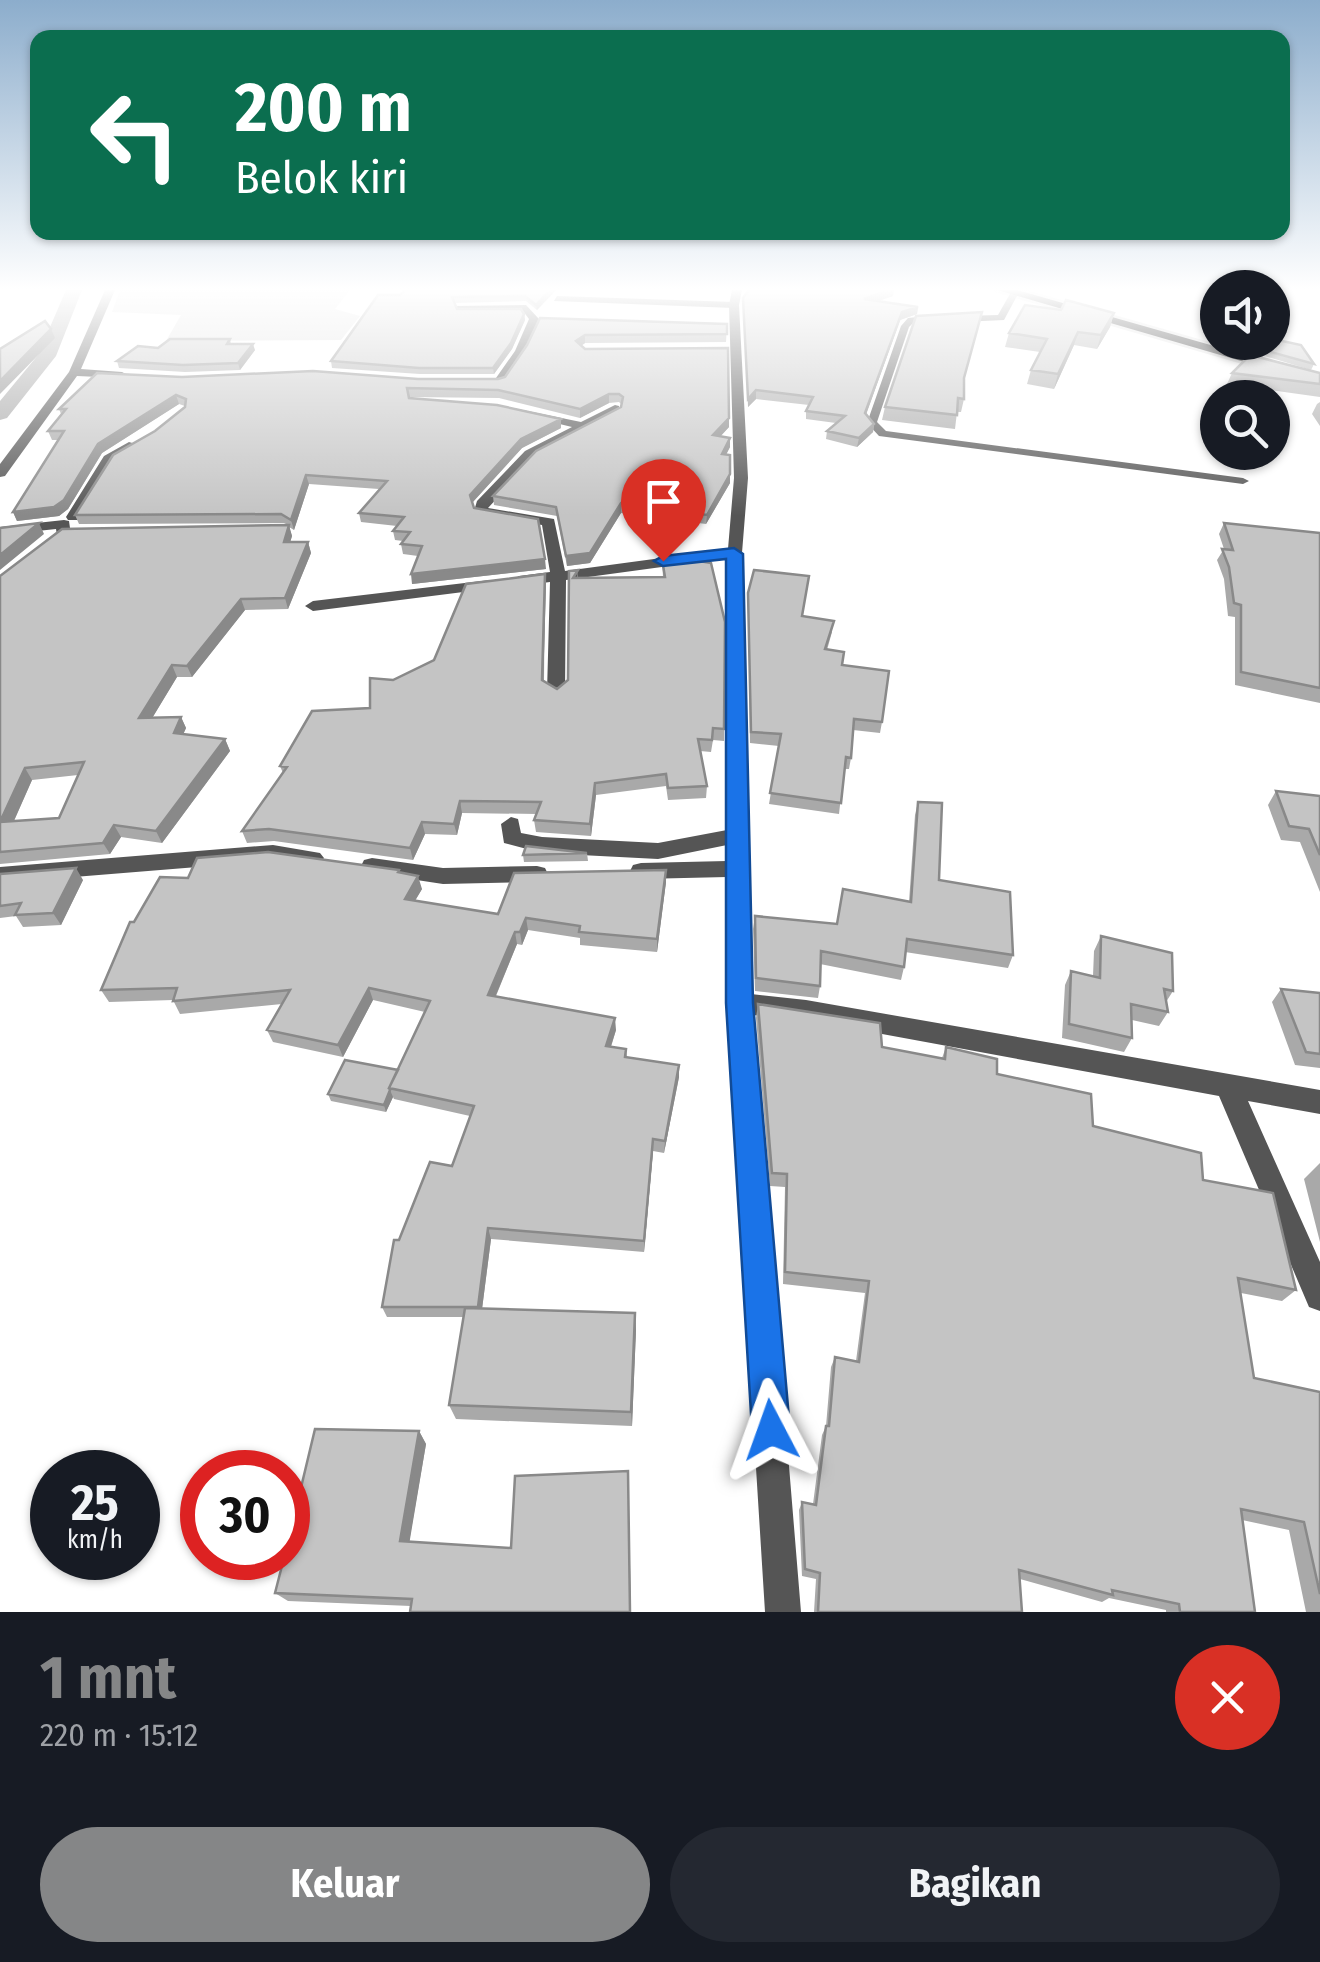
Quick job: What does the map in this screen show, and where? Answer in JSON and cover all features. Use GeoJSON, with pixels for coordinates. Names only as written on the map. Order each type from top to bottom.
{"type":"FeatureCollection","features":[{"type":"Feature","properties":{"kind":"main road"},"geometry":{"type":"LineString","coordinates":[[1268,365],[1320,380]]}},
{"type":"Feature","properties":{"kind":"street"},"geometry":{"type":"LineString","coordinates":[[0,474],[77,365]]}},
{"type":"Feature","properties":{"kind":"street"},"geometry":{"type":"LineString","coordinates":[[460,381],[499,381],[510,365]]}},
{"type":"Feature","properties":{"kind":"street"},"geometry":{"type":"LineString","coordinates":[[734,365],[741,478],[734,554],[740,1003],[783,1612]]}},
{"type":"Feature","properties":{"kind":"street"},"geometry":{"type":"LineString","coordinates":[[74,372],[130,376]]}},
{"type":"Feature","properties":{"kind":"street"},"geometry":{"type":"LineString","coordinates":[[482,405],[583,426]]}},
{"type":"Feature","properties":{"kind":"street"},"geometry":{"type":"LineString","coordinates":[[556,692],[558,576],[550,522],[481,510],[482,504],[530,454],[615,409]]}},
{"type":"Feature","properties":{"kind":"street"},"geometry":{"type":"LineString","coordinates":[[58,533],[76,515],[109,459],[152,434]]}},
{"type":"Feature","properties":{"kind":"street"},"geometry":{"type":"LineString","coordinates":[[0,531],[99,531]]}},
{"type":"Feature","properties":{"kind":"street"},"geometry":{"type":"LineString","coordinates":[[313,606],[734,554]]}},
{"type":"Feature","properties":{"kind":"street"},"geometry":{"type":"LineString","coordinates":[[511,824],[510,838],[658,852],[740,835]]}},
{"type":"Feature","properties":{"kind":"street"},"geometry":{"type":"LineString","coordinates":[[0,875],[273,853],[444,876],[562,873]]}},
{"type":"Feature","properties":{"kind":"street"},"geometry":{"type":"LineString","coordinates":[[621,872],[739,869]]}},
{"type":"Feature","properties":{"kind":"street"},"geometry":{"type":"LineString","coordinates":[[740,1003],[806,1010],[1320,1102]]}},
{"type":"Feature","properties":{"kind":"street"},"geometry":{"type":"LineString","coordinates":[[1227,1083],[1320,1296]]}},
{"type":"Feature","properties":{"kind":"lane"},"geometry":{"type":"LineString","coordinates":[[893,365],[872,423],[892,437],[1243,481]]}},
{"type":"Feature","properties":{"kind":"building"},"geometry":{"type":"Polygon","coordinates":[[[0,365],[15,365],[0,381],[0,365]]]}},
{"type":"Feature","properties":{"kind":"building"},"geometry":{"type":"Polygon","coordinates":[[[384,365],[495,365],[493,368],[384,365]]]}},
{"type":"Feature","properties":{"kind":"building"},"geometry":{"type":"Polygon","coordinates":[[[513,365],[728,365],[729,418],[713,435],[730,438],[722,454],[730,455],[730,474],[707,515],[621,503],[590,553],[566,556],[556,507],[493,496],[536,451],[621,407],[623,397],[609,394],[580,409],[498,390],[407,388],[409,398],[497,405],[561,419],[521,439],[470,495],[474,508],[538,519],[545,559],[411,574],[422,546],[401,544],[410,532],[393,531],[404,517],[359,513],[387,481],[306,475],[291,520],[281,514],[75,515],[113,455],[155,431],[185,407],[186,399],[176,395],[98,444],[64,500],[54,507],[13,512],[64,431],[48,431],[66,409],[59,409],[97,373],[182,377],[313,371],[418,379],[505,377],[513,365]]]}},
{"type":"Feature","properties":{"kind":"building"},"geometry":{"type":"Polygon","coordinates":[[[746,365],[883,365],[865,413],[874,424],[859,438],[827,431],[845,416],[806,411],[813,397],[756,390],[748,399],[746,365]]]}},
{"type":"Feature","properties":{"kind":"building"},"geometry":{"type":"Polygon","coordinates":[[[899,365],[967,365],[964,399],[958,398],[957,415],[885,407],[899,365]]]}},
{"type":"Feature","properties":{"kind":"building"},"geometry":{"type":"Polygon","coordinates":[[[1033,365],[1062,365],[1058,374],[1031,370],[1033,365]]]}},
{"type":"Feature","properties":{"kind":"building"},"geometry":{"type":"Polygon","coordinates":[[[1240,365],[1290,365],[1320,373],[1320,384],[1232,373],[1240,365]]]}},
{"type":"Feature","properties":{"kind":"building"},"geometry":{"type":"Polygon","coordinates":[[[39,523],[0,555],[0,528],[39,523]]]}},
{"type":"Feature","properties":{"kind":"building"},"geometry":{"type":"Polygon","coordinates":[[[1224,523],[1320,533],[1320,688],[1241,672],[1241,605],[1234,603],[1222,549],[1233,550],[1224,523]]]}},
{"type":"Feature","properties":{"kind":"building"},"geometry":{"type":"Polygon","coordinates":[[[289,525],[284,542],[308,542],[285,598],[241,599],[187,666],[172,665],[139,718],[181,717],[174,733],[225,739],[156,831],[114,825],[103,843],[0,852],[0,822],[0,576],[62,529],[289,525]],[[84,762],[25,768],[0,822],[59,818],[84,762]]]}},
{"type":"Feature","properties":{"kind":"building"},"geometry":{"type":"Polygon","coordinates":[[[701,557],[699,561],[711,563],[725,622],[724,729],[713,728],[712,740],[698,739],[707,786],[668,788],[666,774],[595,783],[590,824],[534,820],[541,802],[460,801],[454,824],[422,822],[410,848],[269,829],[242,831],[287,767],[280,766],[312,711],[370,708],[370,678],[393,680],[434,660],[466,584],[545,574],[542,680],[557,689],[568,680],[569,571],[578,570],[573,578],[665,577],[662,559],[701,557]]]}},
{"type":"Feature","properties":{"kind":"building"},"geometry":{"type":"Polygon","coordinates":[[[754,570],[809,576],[802,616],[834,621],[825,649],[844,652],[842,665],[889,671],[882,722],[854,719],[841,803],[770,793],[781,734],[751,732],[748,593],[754,570]]]}},
{"type":"Feature","properties":{"kind":"building"},"geometry":{"type":"Polygon","coordinates":[[[1276,791],[1320,796],[1320,855],[1309,829],[1289,826],[1276,791]]]}},
{"type":"Feature","properties":{"kind":"building"},"geometry":{"type":"Polygon","coordinates":[[[918,802],[942,803],[939,880],[1010,892],[1013,955],[907,939],[904,967],[821,951],[820,986],[756,978],[755,916],[837,924],[843,889],[911,902],[918,802]]]}},
{"type":"Feature","properties":{"kind":"building"},"geometry":{"type":"Polygon","coordinates":[[[526,846],[587,853],[523,855],[526,846]]]}},
{"type":"Feature","properties":{"kind":"building"},"geometry":{"type":"Polygon","coordinates":[[[268,852],[399,870],[418,876],[405,899],[498,914],[514,873],[666,870],[657,939],[579,932],[580,926],[526,918],[520,932],[515,932],[488,995],[615,1018],[606,1046],[626,1049],[625,1057],[679,1065],[665,1141],[653,1139],[644,1241],[488,1228],[478,1307],[382,1307],[394,1240],[399,1240],[430,1162],[452,1166],[474,1106],[389,1088],[430,1001],[369,988],[338,1045],[267,1030],[290,990],[173,1001],[177,988],[101,990],[130,922],[134,922],[160,877],[188,878],[197,858],[268,852]]]}},
{"type":"Feature","properties":{"kind":"building"},"geometry":{"type":"Polygon","coordinates":[[[76,868],[53,913],[15,915],[21,903],[0,906],[0,874],[76,868]]]}},
{"type":"Feature","properties":{"kind":"building"},"geometry":{"type":"Polygon","coordinates":[[[1101,936],[1172,953],[1173,991],[1164,989],[1168,1012],[1131,1004],[1132,1038],[1069,1024],[1071,971],[1100,978],[1101,936]]]}},
{"type":"Feature","properties":{"kind":"building"},"geometry":{"type":"Polygon","coordinates":[[[1281,989],[1320,993],[1320,1054],[1306,1052],[1281,989]]]}},
{"type":"Feature","properties":{"kind":"building"},"geometry":{"type":"Polygon","coordinates":[[[758,1004],[880,1023],[882,1047],[945,1059],[946,1047],[997,1059],[997,1074],[1091,1094],[1093,1126],[1201,1153],[1203,1180],[1273,1193],[1296,1290],[1238,1278],[1254,1378],[1320,1392],[1320,1594],[1304,1522],[1241,1509],[1255,1612],[1180,1612],[1179,1604],[1112,1590],[1113,1595],[1019,1570],[1022,1612],[818,1612],[820,1573],[805,1569],[802,1502],[816,1505],[835,1357],[859,1362],[869,1281],[785,1272],[787,1174],[772,1173],[758,1004]]]}},
{"type":"Feature","properties":{"kind":"building"},"geometry":{"type":"Polygon","coordinates":[[[345,1060],[398,1070],[384,1105],[328,1094],[345,1060]]]}},
{"type":"Feature","properties":{"kind":"building"},"geometry":{"type":"Polygon","coordinates":[[[465,1308],[635,1313],[631,1412],[449,1405],[465,1308]]]}},
{"type":"Feature","properties":{"kind":"building"},"geometry":{"type":"Polygon","coordinates":[[[315,1429],[419,1431],[400,1541],[511,1548],[515,1476],[628,1471],[630,1612],[410,1612],[412,1599],[275,1593],[278,1580],[310,1580],[310,1450],[315,1429]]]}},
{"type":"Feature","properties":{"kind":"waterway"},"geometry":{"type":"LineString","coordinates":[[0,414],[40,365]]}},
{"type":"Feature","properties":{"kind":"route"},"geometry":{"type":"LineString","coordinates":[[663,561],[734,554],[740,1003],[771,1430]]}}]}
